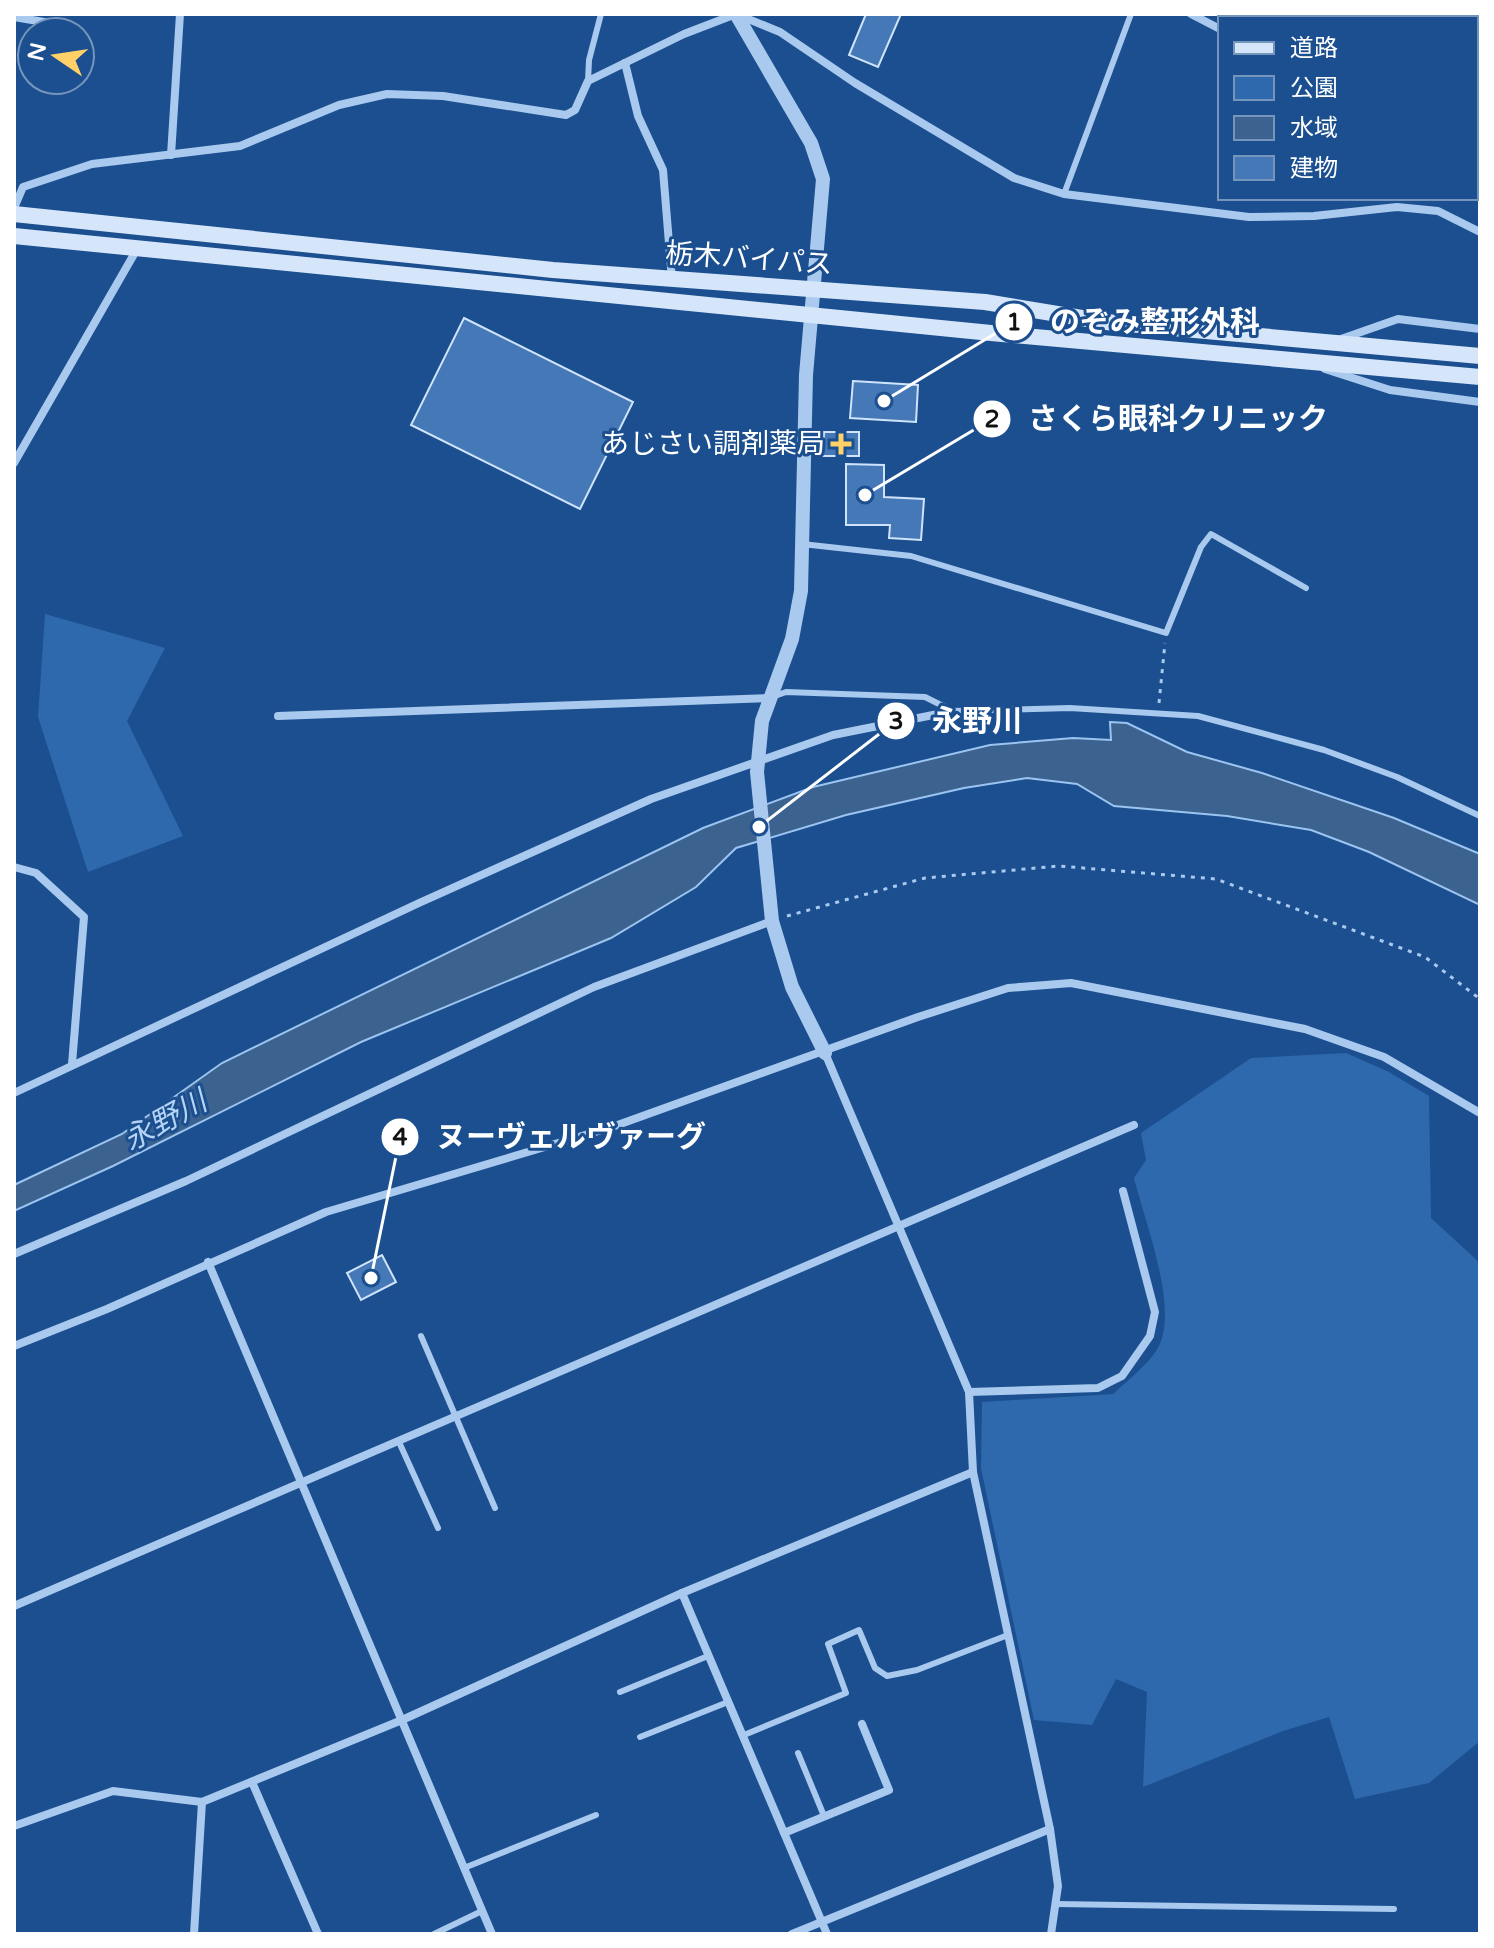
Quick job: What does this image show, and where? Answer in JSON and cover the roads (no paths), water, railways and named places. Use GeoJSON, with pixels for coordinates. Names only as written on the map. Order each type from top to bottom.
{"type":"FeatureCollection","features":[{"type":"Feature","properties":{"kind":"main road","name":"栃木バイパス"},"geometry":{"type":"LineString","coordinates":[[14,211],[672,280],[985,302],[1106,322],[1480,356]]}},
{"type":"Feature","properties":{"kind":"main road","name":"栃木バイパス"},"geometry":{"type":"LineString","coordinates":[[14,236],[1480,377]]}},
{"type":"Feature","properties":{"kind":"street"},"geometry":{"type":"LineString","coordinates":[[171,155],[180,14]]}},
{"type":"Feature","properties":{"kind":"street"},"geometry":{"type":"LineString","coordinates":[[14,211],[23,187],[92,164],[240,146],[339,105],[387,94],[443,96],[566,115],[575,110],[588,81],[736,14],[780,32],[855,83],[1014,178],[1064,194],[1249,217],[1314,216],[1397,203],[1438,211],[1480,232]]}},
{"type":"Feature","properties":{"kind":"street"},"geometry":{"type":"LineString","coordinates":[[736,14],[819,162],[822,203],[810,314],[797,616],[768,698],[757,766],[771,914],[792,987],[825,1053],[969,1392],[973,1472],[1050,1829],[1058,1886],[1051,1934]]}},
{"type":"Feature","properties":{"kind":"street"},"geometry":{"type":"LineString","coordinates":[[1191,14],[1218,28]]}},
{"type":"Feature","properties":{"kind":"street"},"geometry":{"type":"LineString","coordinates":[[625,63],[638,116],[663,170],[672,280]]}},
{"type":"Feature","properties":{"kind":"street"},"geometry":{"type":"LineString","coordinates":[[14,463],[18,450],[137,249]]}},
{"type":"Feature","properties":{"kind":"street"},"geometry":{"type":"LineString","coordinates":[[1332,342],[1398,319],[1480,329]]}},
{"type":"Feature","properties":{"kind":"street"},"geometry":{"type":"LineString","coordinates":[[1296,360],[1390,390],[1480,402]]}},
{"type":"Feature","properties":{"kind":"street"},"geometry":{"type":"LineString","coordinates":[[278,716],[768,698]]}},
{"type":"Feature","properties":{"kind":"street"},"geometry":{"type":"LineString","coordinates":[[14,1093],[561,837],[833,735],[953,711]]}},
{"type":"Feature","properties":{"kind":"street"},"geometry":{"type":"LineString","coordinates":[[14,867],[36,873],[84,917],[72,1064]]}},
{"type":"Feature","properties":{"kind":"street"},"geometry":{"type":"LineString","coordinates":[[14,1254],[186,1181],[594,987],[771,914]]}},
{"type":"Feature","properties":{"kind":"street"},"geometry":{"type":"LineString","coordinates":[[14,1346],[107,1309],[326,1212],[612,1127],[825,1053],[918,1017],[1008,988],[1071,983],[1305,1029],[1384,1057],[1480,1113]]}},
{"type":"Feature","properties":{"kind":"street"},"geometry":{"type":"LineString","coordinates":[[14,1606],[1134,1125]]}},
{"type":"Feature","properties":{"kind":"street"},"geometry":{"type":"LineString","coordinates":[[969,1392],[1098,1388],[1122,1376],[1150,1336],[1155,1312],[1123,1191]]}},
{"type":"Feature","properties":{"kind":"street"},"geometry":{"type":"LineString","coordinates":[[208,1262],[492,1934]]}},
{"type":"Feature","properties":{"kind":"street"},"geometry":{"type":"LineString","coordinates":[[14,1826],[113,1791],[202,1802],[402,1720],[682,1593],[973,1472]]}},
{"type":"Feature","properties":{"kind":"street"},"geometry":{"type":"LineString","coordinates":[[682,1593],[827,1934]]}},
{"type":"Feature","properties":{"kind":"street"},"geometry":{"type":"LineString","coordinates":[[784,1833],[889,1790],[862,1724]]}},
{"type":"Feature","properties":{"kind":"street"},"geometry":{"type":"LineString","coordinates":[[252,1782],[318,1934]]}},
{"type":"Feature","properties":{"kind":"street"},"geometry":{"type":"LineString","coordinates":[[194,1934],[202,1802]]}},
{"type":"Feature","properties":{"kind":"street"},"geometry":{"type":"LineString","coordinates":[[792,1934],[1050,1829]]}},
{"type":"Feature","properties":{"kind":"lane"},"geometry":{"type":"LineString","coordinates":[[588,81],[589,60],[601,14]]}},
{"type":"Feature","properties":{"kind":"lane"},"geometry":{"type":"LineString","coordinates":[[1064,194],[1131,14]]}},
{"type":"Feature","properties":{"kind":"lane"},"geometry":{"type":"LineString","coordinates":[[802,544],[911,556],[1166,633],[1201,547],[1211,534],[1306,588]]}},
{"type":"Feature","properties":{"kind":"lane"},"geometry":{"type":"LineString","coordinates":[[768,698],[786,692],[911,696],[925,697],[953,711],[1017,707],[1158,711],[1250,729],[1324,750],[1397,777],[1480,816]]}},
{"type":"Feature","properties":{"kind":"lane"},"geometry":{"type":"LineString","coordinates":[[421,1336],[495,1508]]}},
{"type":"Feature","properties":{"kind":"lane"},"geometry":{"type":"LineString","coordinates":[[399,1442],[438,1528]]}},
{"type":"Feature","properties":{"kind":"lane"},"geometry":{"type":"LineString","coordinates":[[744,1735],[846,1693],[828,1644],[859,1630],[875,1668],[887,1676],[917,1670],[1008,1635]]}},
{"type":"Feature","properties":{"kind":"lane"},"geometry":{"type":"LineString","coordinates":[[620,1692],[708,1656]]}},
{"type":"Feature","properties":{"kind":"lane"},"geometry":{"type":"LineString","coordinates":[[640,1737],[728,1702]]}},
{"type":"Feature","properties":{"kind":"lane"},"geometry":{"type":"LineString","coordinates":[[798,1753],[824,1816]]}},
{"type":"Feature","properties":{"kind":"lane"},"geometry":{"type":"LineString","coordinates":[[464,1868],[596,1815]]}},
{"type":"Feature","properties":{"kind":"lane"},"geometry":{"type":"LineString","coordinates":[[1055,1904],[1394,1909]]}},
{"type":"Feature","properties":{"kind":"lane"},"geometry":{"type":"LineString","coordinates":[[434,1934],[482,1911]]}},
{"type":"Feature","properties":{"kind":"water"},"geometry":{"type":"Polygon","coordinates":[[[1110,722],[1127,723],[1187,752],[1262,773],[1394,818],[1480,854],[1480,905],[1369,852],[1311,830],[1227,816],[1114,806],[1077,784],[1027,778],[964,788],[846,815],[736,848],[696,887],[611,938],[361,1042],[113,1166],[14,1211],[14,1185],[122,1134],[222,1063],[703,828],[813,787],[990,745],[1073,738],[1111,740],[1110,722]]]}},
{"type":"Feature","properties":{"kind":"place","name":"のぞみ整形外科"},"geometry":{"type":"Point","coordinates":[884,401]}},
{"type":"Feature","properties":{"kind":"place","name":"あじさい調剤薬局"},"geometry":{"type":"Point","coordinates":[841,444]}},
{"type":"Feature","properties":{"kind":"place","name":"さくら眼科クリニック"},"geometry":{"type":"Point","coordinates":[865,495]}},
{"type":"Feature","properties":{"kind":"place","name":"永野川"},"geometry":{"type":"Point","coordinates":[759,827]}},
{"type":"Feature","properties":{"kind":"place","name":"ヌーヴェルヴァーグ"},"geometry":{"type":"Point","coordinates":[371,1278]}}]}
